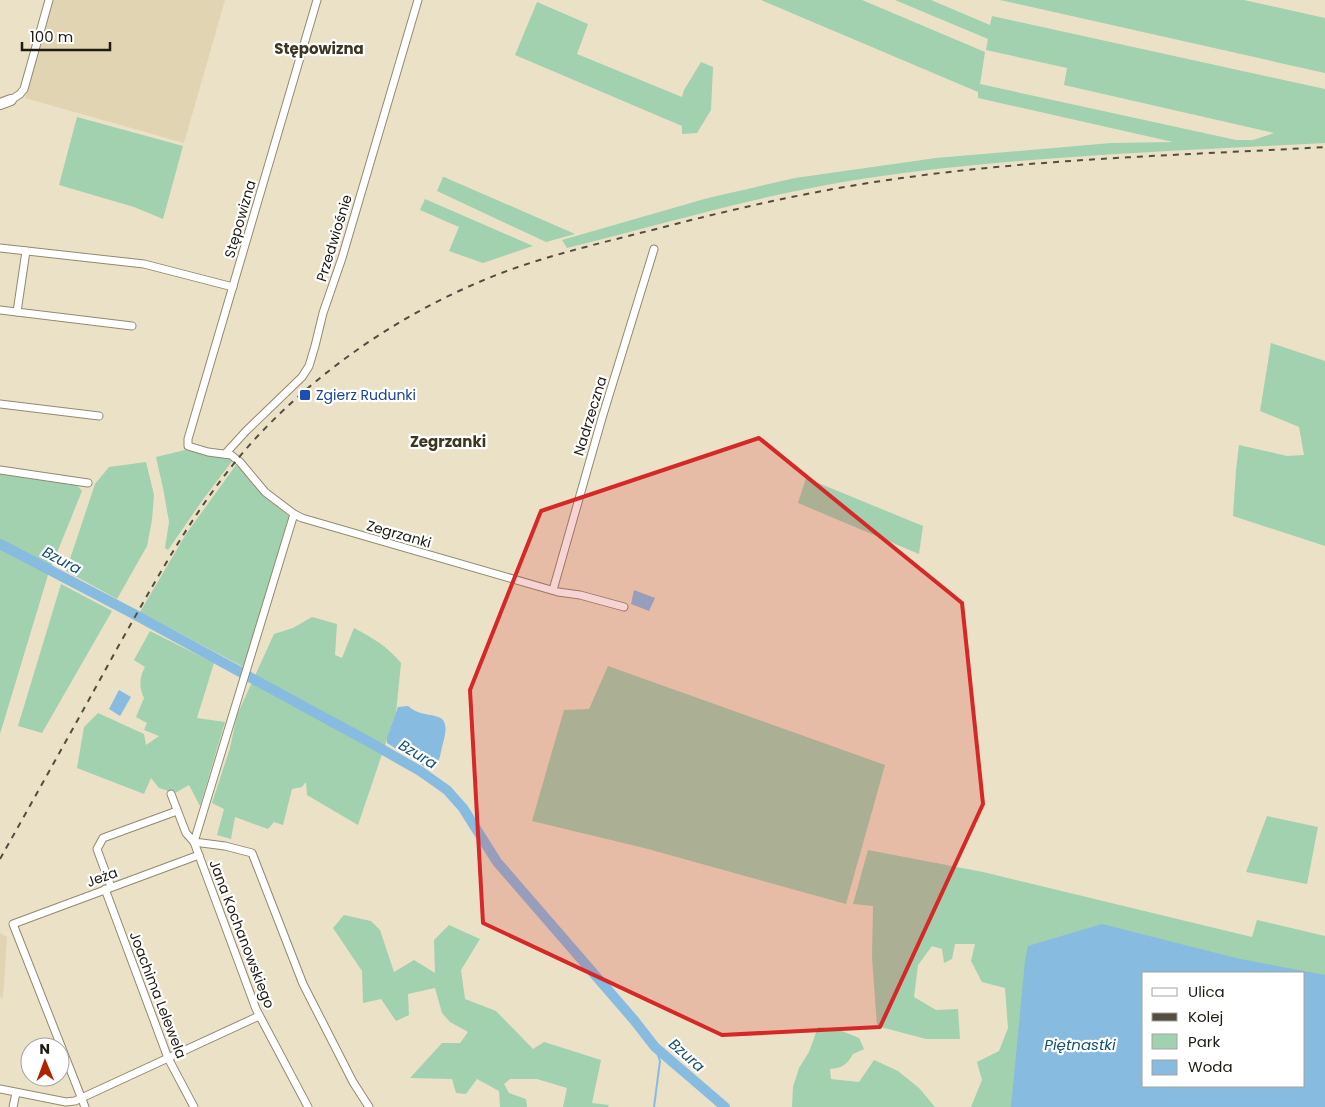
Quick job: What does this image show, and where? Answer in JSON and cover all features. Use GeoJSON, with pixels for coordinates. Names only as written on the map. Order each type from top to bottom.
{"type":"FeatureCollection","features":[{"type":"Feature","properties":{"kind":"street"},"geometry":{"type":"LineString","coordinates":[[0,104],[11,100],[24,89],[49,0]]}},
{"type":"Feature","properties":{"kind":"street","name":"Stępowizna"},"geometry":{"type":"LineString","coordinates":[[188,446],[188,439],[317,0]]}},
{"type":"Feature","properties":{"kind":"street","name":"Przedwiośnie"},"geometry":{"type":"LineString","coordinates":[[225,454],[246,430],[296,383],[309,366],[316,346],[323,313],[342,258],[418,0]]}},
{"type":"Feature","properties":{"kind":"street"},"geometry":{"type":"LineString","coordinates":[[0,248],[144,264],[233,287]]}},
{"type":"Feature","properties":{"kind":"street","name":"Nadrzeczna"},"geometry":{"type":"LineString","coordinates":[[553,590],[602,418],[654,249]]}},
{"type":"Feature","properties":{"kind":"street"},"geometry":{"type":"LineString","coordinates":[[17,312],[26,251]]}},
{"type":"Feature","properties":{"kind":"street"},"geometry":{"type":"LineString","coordinates":[[0,310],[132,326]]}},
{"type":"Feature","properties":{"kind":"street"},"geometry":{"type":"LineString","coordinates":[[0,404],[99,416]]}},
{"type":"Feature","properties":{"kind":"street","name":"Zegrzanki"},"geometry":{"type":"LineString","coordinates":[[188,446],[208,452],[231,455],[240,462],[265,492],[294,514],[307,520],[553,590],[624,607]]}},
{"type":"Feature","properties":{"kind":"street"},"geometry":{"type":"LineString","coordinates":[[0,470],[88,483]]}},
{"type":"Feature","properties":{"kind":"street"},"geometry":{"type":"LineString","coordinates":[[294,514],[194,842],[225,846],[252,853],[303,984],[356,1087],[369,1107]]}},
{"type":"Feature","properties":{"kind":"street","name":"Jana Kochanowskiego"},"geometry":{"type":"LineString","coordinates":[[171,794],[186,833],[194,842],[260,1016],[308,1107]]}},
{"type":"Feature","properties":{"kind":"street","name":"Joachima Lelewela"},"geometry":{"type":"LineString","coordinates":[[177,811],[103,838],[97,849],[108,888],[168,1058],[194,1107]]}},
{"type":"Feature","properties":{"kind":"street","name":"Jeża"},"geometry":{"type":"LineString","coordinates":[[81,1099],[13,924],[199,855]]}},
{"type":"Feature","properties":{"kind":"street"},"geometry":{"type":"LineString","coordinates":[[0,1089],[66,1102],[81,1099],[260,1016]]}},
{"type":"Feature","properties":{"kind":"street"},"geometry":{"type":"LineString","coordinates":[[13,1107],[16,1093]]}},
{"type":"Feature","properties":{"kind":"street"},"geometry":{"type":"LineString","coordinates":[[81,1099],[85,1107]]}},
{"type":"Feature","properties":{"kind":"highlighted area"},"geometry":{"type":"Polygon","coordinates":[[[759,438],[962,603],[983,804],[880,1027],[722,1035],[483,923],[470,690],[541,511],[759,438]]]}},
{"type":"Feature","properties":{"kind":"shaded area"},"geometry":{"type":"Polygon","coordinates":[[[52,0],[225,0],[184,143],[25,98],[52,0]]]}},
{"type":"Feature","properties":{"kind":"shaded area"},"geometry":{"type":"Polygon","coordinates":[[[0,933],[7,937],[3,998],[0,997],[0,933]]]}},
{"type":"Feature","properties":{"kind":"green space"},"geometry":{"type":"Polygon","coordinates":[[[761,0],[862,0],[985,52],[980,84],[1236,140],[1253,140],[1274,133],[1064,85],[1067,68],[986,50],[988,39],[895,0],[931,0],[990,25],[992,16],[1325,89],[1325,143],[1039,159],[868,178],[754,200],[567,248],[562,240],[708,198],[795,178],[936,158],[1111,143],[1173,142],[978,98],[978,92],[761,0]]]}},
{"type":"Feature","properties":{"kind":"green space"},"geometry":{"type":"Polygon","coordinates":[[[1000,0],[1244,0],[1325,18],[1325,73],[1000,0]]]}},
{"type":"Feature","properties":{"kind":"green space"},"geometry":{"type":"Polygon","coordinates":[[[537,2],[588,24],[577,54],[682,97],[684,90],[701,62],[713,67],[711,110],[697,133],[682,134],[682,126],[515,55],[537,2]]]}},
{"type":"Feature","properties":{"kind":"green space"},"geometry":{"type":"Polygon","coordinates":[[[77,117],[183,146],[163,219],[134,207],[59,185],[77,117]]]}},
{"type":"Feature","properties":{"kind":"green space"},"geometry":{"type":"Polygon","coordinates":[[[443,177],[575,234],[546,242],[437,191],[443,177]]]}},
{"type":"Feature","properties":{"kind":"green space"},"geometry":{"type":"Polygon","coordinates":[[[425,199],[533,246],[483,263],[449,251],[459,227],[420,210],[425,199]]]}},
{"type":"Feature","properties":{"kind":"green space"},"geometry":{"type":"Polygon","coordinates":[[[1271,343],[1325,361],[1325,546],[1233,516],[1239,445],[1287,456],[1304,455],[1299,427],[1260,411],[1271,343]]]}},
{"type":"Feature","properties":{"kind":"green space"},"geometry":{"type":"Polygon","coordinates":[[[185,450],[225,456],[233,460],[168,550],[165,548],[169,522],[156,457],[185,450]]]}},
{"type":"Feature","properties":{"kind":"green space"},"geometry":{"type":"Polygon","coordinates":[[[146,462],[154,495],[147,546],[117,599],[66,571],[95,484],[109,467],[146,462]]]}},
{"type":"Feature","properties":{"kind":"green space"},"geometry":{"type":"Polygon","coordinates":[[[236,465],[266,498],[289,516],[245,668],[140,612],[186,534],[236,465]]]}},
{"type":"Feature","properties":{"kind":"green space"},"geometry":{"type":"Polygon","coordinates":[[[0,473],[76,484],[82,491],[48,575],[0,734],[0,473]]]}},
{"type":"Feature","properties":{"kind":"green space"},"geometry":{"type":"Polygon","coordinates":[[[806,478],[923,526],[919,554],[798,503],[806,478]]]}},
{"type":"Feature","properties":{"kind":"green space"},"geometry":{"type":"Polygon","coordinates":[[[61,584],[112,611],[42,733],[18,726],[61,584]]]}},
{"type":"Feature","properties":{"kind":"green space"},"geometry":{"type":"Polygon","coordinates":[[[312,617],[337,624],[335,655],[342,658],[354,628],[380,643],[401,663],[396,713],[358,825],[307,795],[306,782],[302,787],[292,789],[283,825],[274,822],[268,829],[235,817],[231,839],[217,835],[224,809],[212,803],[230,748],[237,715],[274,634],[293,628],[312,617]]]}},
{"type":"Feature","properties":{"kind":"green space"},"geometry":{"type":"Polygon","coordinates":[[[150,631],[214,663],[197,718],[225,722],[200,806],[189,785],[175,793],[159,788],[151,778],[144,794],[77,768],[84,727],[98,713],[144,734],[146,745],[159,736],[144,730],[147,723],[136,717],[144,698],[140,682],[145,667],[134,660],[150,631]]]}},
{"type":"Feature","properties":{"kind":"green space"},"geometry":{"type":"Polygon","coordinates":[[[608,666],[885,765],[846,904],[648,849],[532,821],[564,710],[589,709],[608,666]]]}},
{"type":"Feature","properties":{"kind":"green space"},"geometry":{"type":"Polygon","coordinates":[[[1267,816],[1318,827],[1307,884],[1246,872],[1267,816]]]}},
{"type":"Feature","properties":{"kind":"green space"},"geometry":{"type":"Polygon","coordinates":[[[868,850],[983,872],[1252,937],[1257,920],[1325,936],[1325,990],[1305,972],[1128,954],[1018,1107],[971,1107],[982,1080],[977,1062],[999,1051],[1008,1028],[1005,988],[982,982],[971,961],[975,944],[955,944],[952,959],[944,963],[942,949],[932,946],[918,965],[914,997],[936,1010],[958,1009],[960,1039],[926,1039],[877,1026],[872,957],[873,906],[853,904],[868,850]]]}},
{"type":"Feature","properties":{"kind":"green space"},"geometry":{"type":"Polygon","coordinates":[[[344,915],[371,921],[380,930],[394,972],[414,960],[435,973],[434,940],[449,925],[480,939],[461,970],[465,999],[496,1011],[533,1049],[544,1042],[601,1060],[592,1103],[609,1105],[608,1107],[563,1107],[567,1088],[537,1079],[510,1079],[504,1084],[509,1093],[526,1099],[527,1107],[500,1107],[499,1091],[477,1079],[466,1094],[456,1093],[452,1079],[410,1078],[442,1043],[460,1043],[468,1032],[450,1022],[442,1013],[435,988],[408,994],[409,1015],[396,1021],[381,999],[363,1003],[362,971],[333,928],[344,915]]]}},
{"type":"Feature","properties":{"kind":"green space"},"geometry":{"type":"Polygon","coordinates":[[[818,1027],[837,1029],[859,1038],[864,1049],[853,1054],[844,1065],[830,1069],[831,1079],[859,1082],[874,1060],[898,1071],[919,1088],[935,1107],[792,1107],[793,1087],[799,1068],[809,1052],[818,1027]]]}},
{"type":"Feature","properties":{"kind":"water"},"geometry":{"type":"Polygon","coordinates":[[[634,590],[655,598],[649,611],[631,604],[634,590]]]}},
{"type":"Feature","properties":{"kind":"water"},"geometry":{"type":"Polygon","coordinates":[[[119,690],[131,697],[120,716],[109,709],[119,690]]]}},
{"type":"Feature","properties":{"kind":"water"},"geometry":{"type":"Polygon","coordinates":[[[408,706],[416,711],[442,719],[445,725],[440,757],[436,766],[431,771],[387,743],[398,707],[408,706]]]}},
{"type":"Feature","properties":{"kind":"water","name":"Piętnastki"},"geometry":{"type":"Polygon","coordinates":[[[1102,924],[1240,959],[1325,975],[1325,1107],[1011,1107],[1028,946],[1102,924]]]}},
{"type":"Feature","properties":{"kind":"waterway","name":"Bzura"},"geometry":{"type":"LineString","coordinates":[[0,544],[130,612],[371,743],[420,771],[447,790],[463,808],[497,862],[634,1020],[655,1047],[725,1107]]}},
{"type":"Feature","properties":{"kind":"waterway"},"geometry":{"type":"LineString","coordinates":[[654,1107],[660,1061],[655,1047]]}},
{"type":"Feature","properties":{"kind":"railway"},"geometry":{"type":"LineString","coordinates":[[0,859],[150,591],[197,513],[234,464],[254,440],[282,412],[343,360],[376,337],[445,298],[481,281],[518,267],[589,246],[756,205],[884,180],[1019,165],[1325,147]]}},
{"type":"Feature","properties":{"kind":"place","name":"Zgierz Rudunki"},"geometry":{"type":"Point","coordinates":[305,395]}},
{"type":"Feature","properties":{"kind":"district","name":"Stępowizna"},"geometry":{"type":"Point","coordinates":[319,48]}},
{"type":"Feature","properties":{"kind":"district","name":"Zegrzanki"},"geometry":{"type":"Point","coordinates":[448,441]}}]}
